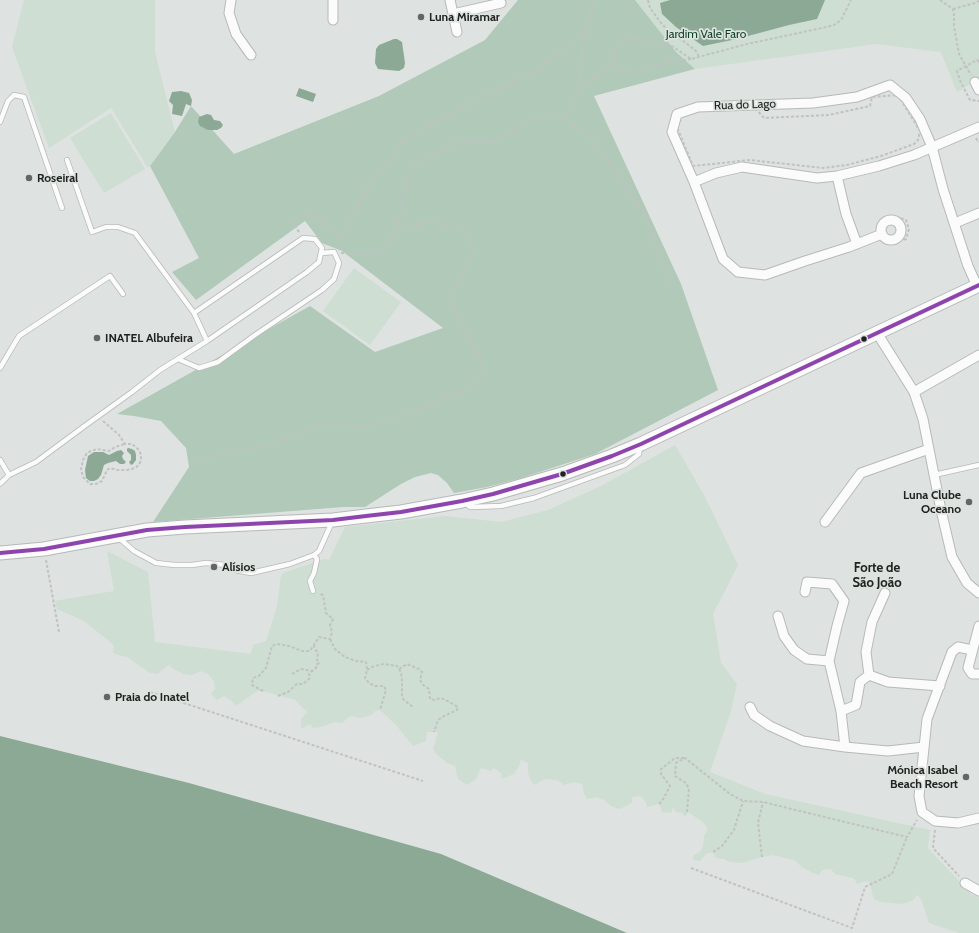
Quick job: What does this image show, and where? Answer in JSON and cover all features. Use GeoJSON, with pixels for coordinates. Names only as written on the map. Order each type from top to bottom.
{"type":"FeatureCollection","features":[{"type":"Feature","properties":{"kind":"street"},"geometry":{"type":"LineString","coordinates":[[231,0],[229,13],[236,34],[251,55]]}},
{"type":"Feature","properties":{"kind":"street"},"geometry":{"type":"LineString","coordinates":[[332,20],[333,0]]}},
{"type":"Feature","properties":{"kind":"street"},"geometry":{"type":"LineString","coordinates":[[450,0],[457,32]]}},
{"type":"Feature","properties":{"kind":"street"},"geometry":{"type":"LineString","coordinates":[[453,14],[501,3]]}},
{"type":"Feature","properties":{"kind":"street","name":"Rua do Lago"},"geometry":{"type":"LineString","coordinates":[[882,234],[765,275],[738,272],[723,259],[694,182],[672,132],[677,114],[698,107],[821,102],[857,97],[890,86],[906,98],[920,119],[932,147],[968,266],[978,286]]}},
{"type":"Feature","properties":{"kind":"street"},"geometry":{"type":"LineString","coordinates":[[694,182],[716,172],[742,167],[816,178],[837,176],[879,166],[914,155],[977,131]]}},
{"type":"Feature","properties":{"kind":"street"},"geometry":{"type":"LineString","coordinates":[[837,176],[846,214],[857,244]]}},
{"type":"Feature","properties":{"kind":"street"},"geometry":{"type":"LineString","coordinates":[[955,223],[979,213]]}},
{"type":"Feature","properties":{"kind":"street"},"geometry":{"type":"LineString","coordinates":[[0,553],[44,549],[147,530],[333,520],[401,512],[493,494],[562,474],[641,444],[978,286]]}},
{"type":"Feature","properties":{"kind":"street"},"geometry":{"type":"LineString","coordinates":[[877,333],[914,392],[923,420],[952,557],[967,583],[979,593]]}},
{"type":"Feature","properties":{"kind":"street"},"geometry":{"type":"LineString","coordinates":[[914,392],[979,355]]}},
{"type":"Feature","properties":{"kind":"street"},"geometry":{"type":"LineString","coordinates":[[825,522],[861,474],[928,449]]}},
{"type":"Feature","properties":{"kind":"street"},"geometry":{"type":"LineString","coordinates":[[805,592],[807,582],[832,584],[844,601],[830,661],[841,711],[845,747]]}},
{"type":"Feature","properties":{"kind":"street"},"geometry":{"type":"LineString","coordinates":[[869,674],[866,652],[872,622],[884,593]]}},
{"type":"Feature","properties":{"kind":"street"},"geometry":{"type":"LineString","coordinates":[[778,616],[784,636],[794,650],[807,659],[830,661]]}},
{"type":"Feature","properties":{"kind":"street"},"geometry":{"type":"LineString","coordinates":[[979,626],[968,668],[972,674],[979,674]]}},
{"type":"Feature","properties":{"kind":"street"},"geometry":{"type":"LineString","coordinates":[[972,650],[958,647],[952,652],[927,719],[919,796],[922,812],[936,821],[958,822],[979,818]]}},
{"type":"Feature","properties":{"kind":"street"},"geometry":{"type":"LineString","coordinates":[[841,711],[856,705],[860,682],[869,674]]}},
{"type":"Feature","properties":{"kind":"street"},"geometry":{"type":"LineString","coordinates":[[869,674],[888,682],[940,686]]}},
{"type":"Feature","properties":{"kind":"street"},"geometry":{"type":"LineString","coordinates":[[750,707],[754,715],[770,726],[803,741],[888,751],[924,747]]}},
{"type":"Feature","properties":{"kind":"street"},"geometry":{"type":"LineString","coordinates":[[965,883],[979,890]]}},
{"type":"Feature","properties":{"kind":"lane"},"geometry":{"type":"LineString","coordinates":[[0,122],[2,112],[14,95],[24,97],[62,208]]}},
{"type":"Feature","properties":{"kind":"lane"},"geometry":{"type":"LineString","coordinates":[[67,160],[92,232],[106,227],[118,227],[135,233],[194,313],[207,342]]}},
{"type":"Feature","properties":{"kind":"lane"},"geometry":{"type":"LineString","coordinates":[[0,484],[9,475],[36,462],[160,370],[207,342],[307,272],[319,262],[322,248],[315,239],[303,238],[194,313]]}},
{"type":"Feature","properties":{"kind":"lane"},"geometry":{"type":"LineString","coordinates":[[178,359],[199,368],[218,362],[322,290],[334,279],[339,263],[334,252],[321,253]]}},
{"type":"Feature","properties":{"kind":"lane"},"geometry":{"type":"LineString","coordinates":[[0,368],[19,336],[110,276],[123,294]]}},
{"type":"Feature","properties":{"kind":"lane"},"geometry":{"type":"LineString","coordinates":[[0,460],[9,475]]}},
{"type":"Feature","properties":{"kind":"lane"},"geometry":{"type":"LineString","coordinates":[[934,475],[979,465]]}},
{"type":"Feature","properties":{"kind":"lane"},"geometry":{"type":"LineString","coordinates":[[117,535],[134,551],[156,563],[192,565],[206,563],[225,566],[250,573],[290,564],[314,555],[319,551],[333,520]]}},
{"type":"Feature","properties":{"kind":"lane"},"geometry":{"type":"LineString","coordinates":[[313,591],[310,582],[314,573],[317,559],[314,555]]}},
{"type":"Feature","properties":{"kind":"path"},"geometry":{"type":"LineString","coordinates":[[566,119],[578,90],[586,29],[596,0]]}},
{"type":"Feature","properties":{"kind":"path"},"geometry":{"type":"LineString","coordinates":[[648,0],[650,8],[660,23],[696,51],[699,57]]}},
{"type":"Feature","properties":{"kind":"path"},"geometry":{"type":"LineString","coordinates":[[691,59],[672,46],[629,38],[621,39],[615,47],[612,57],[618,69],[633,72],[642,71],[668,62],[691,59],[747,44],[834,25],[841,20],[851,0]]}},
{"type":"Feature","properties":{"kind":"path"},"geometry":{"type":"LineString","coordinates":[[940,0],[953,9],[954,26],[959,54],[977,86]]}},
{"type":"Feature","properties":{"kind":"path"},"geometry":{"type":"LineString","coordinates":[[953,9],[979,1]]}},
{"type":"Feature","properties":{"kind":"path"},"geometry":{"type":"LineString","coordinates":[[303,238],[293,222],[309,212],[341,239],[360,200],[404,140],[477,99],[534,72],[586,29]]}},
{"type":"Feature","properties":{"kind":"path"},"geometry":{"type":"LineString","coordinates":[[578,90],[615,65]]}},
{"type":"Feature","properties":{"kind":"path"},"geometry":{"type":"LineString","coordinates":[[898,95],[920,131],[918,140],[914,144],[881,156],[847,165],[823,168],[750,160],[693,166],[677,127],[683,116],[700,110],[756,110],[764,118],[829,115],[870,106],[872,97],[898,95]]}},
{"type":"Feature","properties":{"kind":"path"},"geometry":{"type":"LineString","coordinates":[[334,252],[371,254],[384,250],[397,230],[406,183],[413,165],[458,142],[491,143],[532,119],[550,114],[565,119],[592,138],[646,217],[670,285]]}},
{"type":"Feature","properties":{"kind":"path"},"geometry":{"type":"LineString","coordinates":[[977,131],[979,142]]}},
{"type":"Feature","properties":{"kind":"path"},"geometry":{"type":"LineString","coordinates":[[192,460],[269,445],[316,426],[335,424],[363,427],[399,417],[462,391],[477,383],[483,373],[482,361],[455,313],[451,297],[470,261],[473,250],[470,240],[462,229],[431,221],[397,230]]}},
{"type":"Feature","properties":{"kind":"path"},"geometry":{"type":"LineString","coordinates":[[98,416],[119,435],[125,444]]}},
{"type":"Feature","properties":{"kind":"path"},"geometry":{"type":"LineString","coordinates":[[125,444],[132,444],[139,450],[141,455],[139,465],[135,468],[127,470],[110,468],[107,470],[102,481],[96,484],[90,484],[83,477],[81,469],[83,460],[87,453],[96,449],[110,451],[125,444]]}},
{"type":"Feature","properties":{"kind":"path"},"geometry":{"type":"LineString","coordinates":[[44,549],[59,632]]}},
{"type":"Feature","properties":{"kind":"path"},"geometry":{"type":"LineString","coordinates":[[313,591],[323,595],[326,613],[334,619],[330,625],[332,632],[330,639],[335,649],[345,657],[356,661],[366,662],[367,670],[365,678],[368,683],[375,686],[384,686],[386,690],[380,710]]}},
{"type":"Feature","properties":{"kind":"path"},"geometry":{"type":"LineString","coordinates":[[263,691],[252,685],[253,678],[259,676],[266,668],[272,646],[277,644],[289,646],[302,651],[310,651],[319,637],[330,639]]}},
{"type":"Feature","properties":{"kind":"path"},"geometry":{"type":"LineString","coordinates":[[278,696],[288,692],[298,684],[303,684],[310,678],[309,674],[319,663],[317,660],[318,653],[314,645]]}},
{"type":"Feature","properties":{"kind":"path"},"geometry":{"type":"LineString","coordinates":[[367,670],[374,666],[384,664],[397,666],[402,680],[402,697],[413,707]]}},
{"type":"Feature","properties":{"kind":"path"},"geometry":{"type":"LineString","coordinates":[[399,669],[407,664],[419,669],[422,672],[420,680],[429,690],[430,698],[435,700],[440,698],[444,699],[458,707],[458,710],[438,720],[434,732]]}},
{"type":"Feature","properties":{"kind":"path"},"geometry":{"type":"LineString","coordinates":[[292,674],[301,669],[312,671]]}},
{"type":"Feature","properties":{"kind":"path"},"geometry":{"type":"LineString","coordinates":[[150,692],[423,781]]}},
{"type":"Feature","properties":{"kind":"path"},"geometry":{"type":"LineString","coordinates":[[659,804],[670,786],[660,774],[661,768],[675,758],[685,758],[730,794],[743,801],[763,802],[907,837]]}},
{"type":"Feature","properties":{"kind":"path"},"geometry":{"type":"LineString","coordinates":[[685,758],[676,763],[675,776],[686,783],[689,789],[687,812]]}},
{"type":"Feature","properties":{"kind":"path"},"geometry":{"type":"LineString","coordinates":[[713,852],[722,846],[734,830],[743,801]]}},
{"type":"Feature","properties":{"kind":"path"},"geometry":{"type":"LineString","coordinates":[[762,857],[758,823],[763,802]]}},
{"type":"Feature","properties":{"kind":"path"},"geometry":{"type":"LineString","coordinates":[[691,868],[852,928],[866,887],[892,874],[907,837],[922,812]]}},
{"type":"Feature","properties":{"kind":"path"},"geometry":{"type":"LineString","coordinates":[[936,821],[933,848],[965,883]]}},
{"type":"Feature","properties":{"kind":"green space"},"geometry":{"type":"Polygon","coordinates":[[[24,0],[155,0],[155,52],[175,132],[148,168],[111,108],[49,148],[12,47],[24,0]]]}},
{"type":"Feature","properties":{"kind":"green space","name":"Jardim Vale Faro"},"geometry":{"type":"Polygon","coordinates":[[[635,0],[979,0],[979,79],[957,92],[941,52],[876,44],[695,69],[676,52],[635,0]]]}},
{"type":"Feature","properties":{"kind":"green space"},"geometry":{"type":"Polygon","coordinates":[[[111,113],[145,169],[104,193],[70,138],[111,113]]]}},
{"type":"Feature","properties":{"kind":"green space"},"geometry":{"type":"Polygon","coordinates":[[[354,268],[401,302],[370,345],[323,311],[354,268]]]}},
{"type":"Feature","properties":{"kind":"green space"},"geometry":{"type":"Polygon","coordinates":[[[675,445],[704,495],[738,565],[713,614],[721,663],[737,684],[731,711],[710,772],[765,794],[930,830],[928,848],[972,895],[979,897],[979,933],[959,933],[929,923],[922,901],[918,895],[910,902],[901,904],[881,902],[874,899],[869,881],[858,884],[853,878],[835,874],[831,869],[822,870],[819,875],[803,868],[794,860],[773,855],[743,863],[730,862],[724,859],[716,858],[713,852],[706,854],[700,861],[693,860],[694,855],[700,852],[703,847],[704,836],[708,829],[704,823],[688,812],[685,817],[682,813],[676,812],[673,807],[671,813],[662,812],[659,804],[647,807],[641,796],[632,797],[632,803],[619,809],[596,797],[587,799],[582,784],[574,782],[564,785],[557,780],[545,779],[534,785],[528,773],[528,763],[521,760],[514,774],[502,779],[501,773],[494,768],[491,771],[481,768],[476,779],[467,785],[458,779],[455,766],[447,763],[436,754],[433,749],[438,732],[427,732],[426,741],[413,746],[397,726],[380,710],[361,718],[350,716],[342,723],[335,722],[313,728],[310,724],[301,729],[301,719],[307,712],[295,700],[263,691],[257,691],[236,706],[232,701],[224,696],[217,700],[211,694],[215,689],[214,681],[208,674],[201,671],[192,675],[183,674],[169,665],[158,674],[150,673],[127,657],[113,653],[114,646],[84,621],[57,609],[55,601],[114,591],[107,551],[148,572],[155,642],[251,654],[253,645],[266,641],[277,607],[281,576],[283,573],[324,559],[329,560],[345,527],[445,516],[501,522],[548,510],[603,485],[675,445]]]}},
{"type":"Feature","properties":{"kind":"shaded area"},"geometry":{"type":"Polygon","coordinates":[[[518,0],[635,0],[676,52],[695,69],[594,96],[681,284],[718,390],[595,454],[518,479],[487,487],[454,493],[447,483],[438,475],[431,473],[415,477],[401,484],[365,507],[343,507],[153,522],[189,467],[186,448],[161,421],[117,414],[310,306],[375,352],[443,328],[342,251],[322,243],[305,221],[196,300],[172,272],[199,258],[150,166],[175,132],[191,106],[234,154],[379,96],[485,40],[518,0]]]}},
{"type":"Feature","properties":{"kind":"shaded area"},"geometry":{"type":"Polygon","coordinates":[[[670,0],[825,0],[817,19],[703,46],[676,27],[662,14],[660,3],[670,0]]]}},
{"type":"Feature","properties":{"kind":"shaded area"},"geometry":{"type":"Polygon","coordinates":[[[394,39],[402,42],[405,63],[404,68],[399,71],[378,69],[375,63],[376,49],[379,45],[394,39]]]}},
{"type":"Feature","properties":{"kind":"shaded area"},"geometry":{"type":"Polygon","coordinates":[[[299,88],[316,94],[313,102],[296,96],[299,88]]]}},
{"type":"Feature","properties":{"kind":"shaded area"},"geometry":{"type":"Polygon","coordinates":[[[181,91],[189,93],[192,100],[191,106],[186,104],[182,116],[172,114],[173,105],[169,101],[172,92],[181,91]]]}},
{"type":"Feature","properties":{"kind":"shaded area"},"geometry":{"type":"Polygon","coordinates":[[[207,114],[211,115],[214,120],[220,121],[223,125],[221,128],[217,130],[208,130],[200,126],[198,122],[199,117],[207,114]]]}},
{"type":"Feature","properties":{"kind":"shaded area"},"geometry":{"type":"Polygon","coordinates":[[[128,448],[135,451],[136,455],[136,460],[131,465],[129,462],[131,460],[131,455],[127,451],[128,448]]]}},
{"type":"Feature","properties":{"kind":"shaded area"},"geometry":{"type":"Polygon","coordinates":[[[121,450],[124,453],[122,456],[123,459],[126,462],[124,464],[120,464],[116,461],[108,463],[104,465],[98,479],[90,481],[86,478],[85,470],[88,456],[94,452],[103,452],[109,455],[121,450]]]}},
{"type":"Feature","properties":{"kind":"shaded area"},"geometry":{"type":"Polygon","coordinates":[[[0,736],[189,783],[441,854],[627,933],[0,933],[0,736]]]}},
{"type":"Feature","properties":{"kind":"transit line"},"geometry":{"type":"LineString","coordinates":[[0,553],[44,549],[147,530],[333,520],[401,512],[493,494],[562,474],[641,444],[979,285]]}},
{"type":"Feature","properties":{"kind":"place","name":"Luna Miramar"},"geometry":{"type":"Point","coordinates":[421,17]}},
{"type":"Feature","properties":{"kind":"place","name":"Roseiral"},"geometry":{"type":"Point","coordinates":[29,178]}},
{"type":"Feature","properties":{"kind":"place","name":"INATEL Albufeira"},"geometry":{"type":"Point","coordinates":[97,338]}},
{"type":"Feature","properties":{"kind":"place","name":"Luna Clube Oceano"},"geometry":{"type":"Point","coordinates":[969,502]}},
{"type":"Feature","properties":{"kind":"place","name":"Alísios"},"geometry":{"type":"Point","coordinates":[214,567]}},
{"type":"Feature","properties":{"kind":"place","name":"Praia do Inatel"},"geometry":{"type":"Point","coordinates":[107,697]}},
{"type":"Feature","properties":{"kind":"place","name":"Mónica Isabel Beach Resort"},"geometry":{"type":"Point","coordinates":[966,777]}},
{"type":"Feature","properties":{"kind":"district","name":"Forte de São João"},"geometry":{"type":"Point","coordinates":[877,576]}}]}
